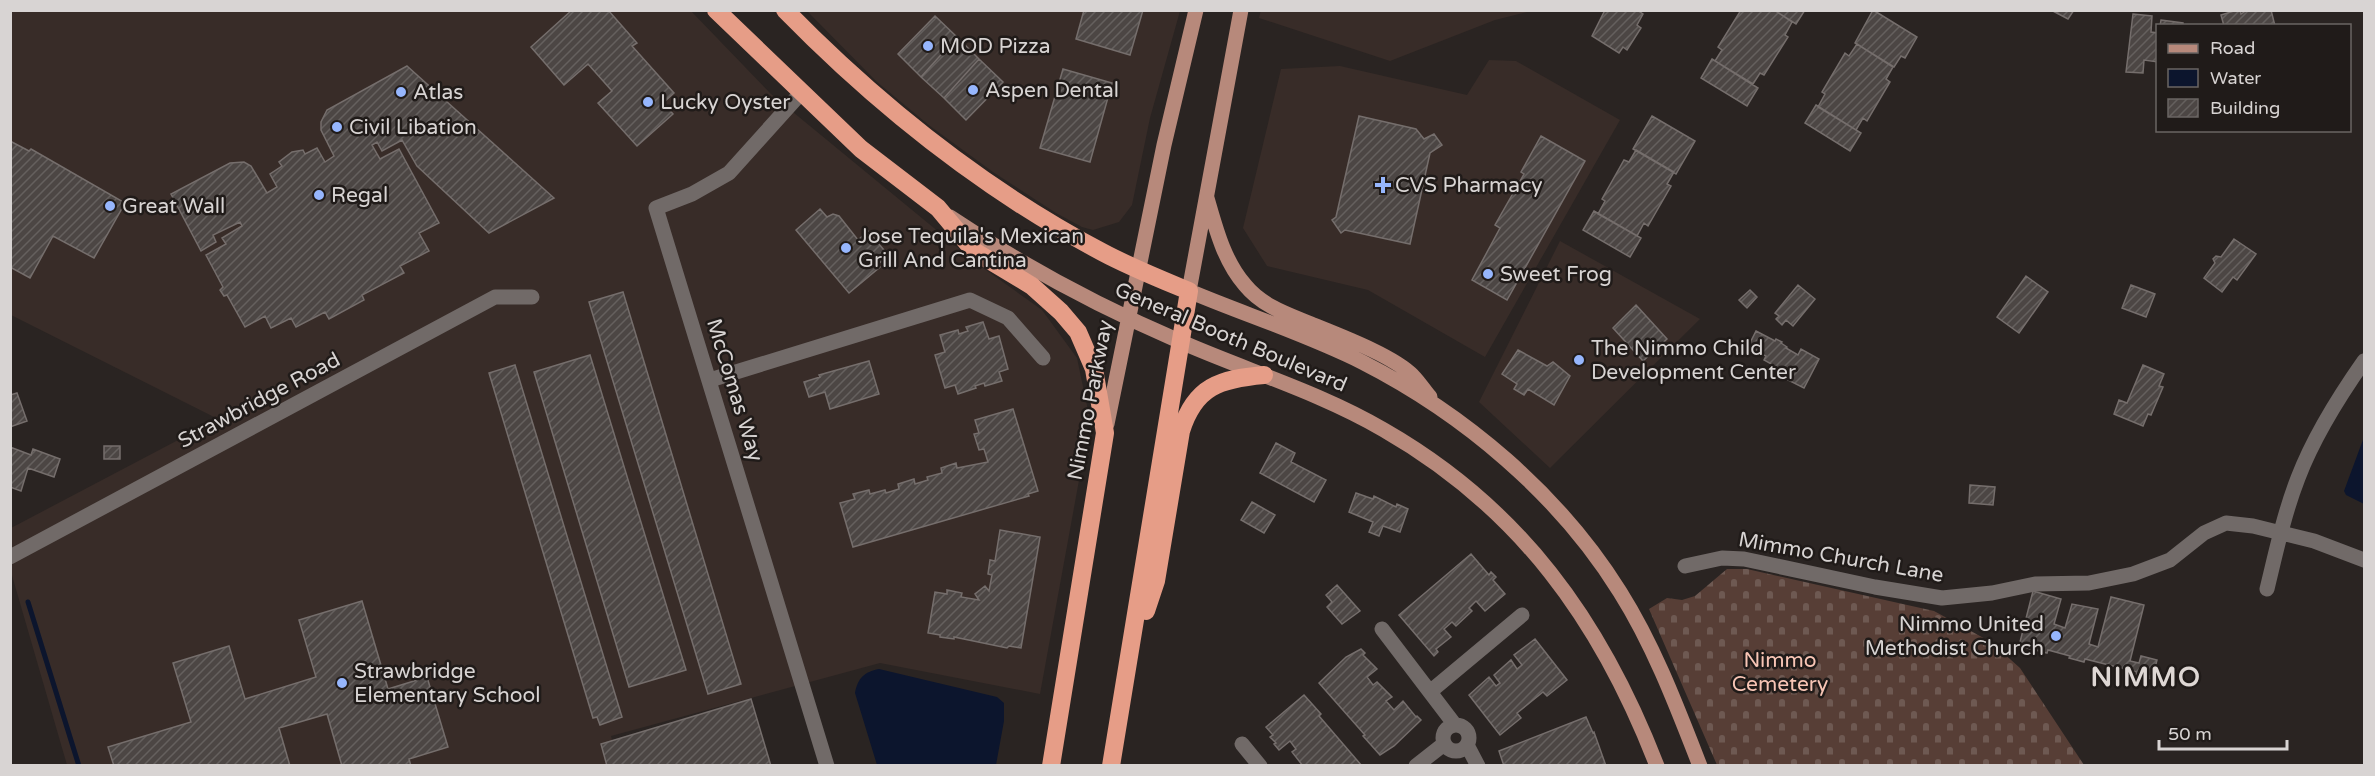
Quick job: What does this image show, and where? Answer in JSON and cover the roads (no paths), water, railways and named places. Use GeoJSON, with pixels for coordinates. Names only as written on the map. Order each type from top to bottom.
{"type":"FeatureCollection","features":[{"type":"Feature","properties":{"kind":"highway","name":"General Booth Boulevard"},"geometry":{"type":"LineString","coordinates":[[716,10],[861,149],[938,208]]}},
{"type":"Feature","properties":{"kind":"highway","name":"General Booth Boulevard"},"geometry":{"type":"LineString","coordinates":[[785,10],[851,76],[947,154],[1029,210],[1098,250],[1189,291]]}},
{"type":"Feature","properties":{"kind":"highway"},"geometry":{"type":"LineString","coordinates":[[938,208],[974,251],[1044,294],[1078,332],[1094,369],[1105,433]]}},
{"type":"Feature","properties":{"kind":"highway"},"geometry":{"type":"LineString","coordinates":[[1111,765],[1189,291]]}},
{"type":"Feature","properties":{"kind":"highway"},"geometry":{"type":"LineString","coordinates":[[1130,658],[1156,581],[1181,431],[1186,414],[1193,402],[1206,390],[1219,383],[1264,375]]}},
{"type":"Feature","properties":{"kind":"highway","name":"Nimmo Parkway"},"geometry":{"type":"LineString","coordinates":[[1051,765],[1105,433]]}},
{"type":"Feature","properties":{"kind":"main road","name":"Nimmo Parkway"},"geometry":{"type":"LineString","coordinates":[[1105,433],[1164,144],[1196,10]]}},
{"type":"Feature","properties":{"kind":"main road"},"geometry":{"type":"LineString","coordinates":[[1189,291],[1241,10]]}},
{"type":"Feature","properties":{"kind":"main road"},"geometry":{"type":"LineString","coordinates":[[1206,195],[1215,228],[1228,260],[1257,298],[1273,308],[1367,348],[1396,364],[1412,375],[1437,406]]}},
{"type":"Feature","properties":{"kind":"main road","name":"General Booth Boulevard"},"geometry":{"type":"LineString","coordinates":[[938,208],[1050,279],[1181,342],[1322,398],[1385,430],[1441,467],[1507,522],[1555,577],[1582,614],[1618,676],[1657,765]]}},
{"type":"Feature","properties":{"kind":"main road","name":"General Booth Boulevard"},"geometry":{"type":"LineString","coordinates":[[1189,291],[1337,350],[1401,383],[1437,406],[1491,447],[1540,491],[1598,560],[1621,593],[1652,651],[1701,765]]}},
{"type":"Feature","properties":{"kind":"street","name":"McComas Way"},"geometry":{"type":"LineString","coordinates":[[801,93],[729,173],[692,194],[657,208],[827,765]]}},
{"type":"Feature","properties":{"kind":"street","name":"Strawbridge Road"},"geometry":{"type":"LineString","coordinates":[[10,557],[495,297],[532,297]]}},
{"type":"Feature","properties":{"kind":"street"},"geometry":{"type":"LineString","coordinates":[[710,380],[970,300],[1008,318],[1042,357]]}},
{"type":"Feature","properties":{"kind":"street"},"geometry":{"type":"LineString","coordinates":[[2267,589],[2280,532],[2299,476],[2316,437],[2364,362]]}},
{"type":"Feature","properties":{"kind":"street","name":"Mimmo Church Lane"},"geometry":{"type":"LineString","coordinates":[[1685,566],[1722,558],[1744,559],[1875,587],[1942,598],[1992,593],[2035,584],[2089,583],[2133,574],[2170,560],[2204,533],[2226,523],[2280,532],[2313,541],[2364,560]]}},
{"type":"Feature","properties":{"kind":"street"},"geometry":{"type":"LineString","coordinates":[[1431,691],[1522,615]]}},
{"type":"Feature","properties":{"kind":"street"},"geometry":{"type":"LineString","coordinates":[[1382,629],[1455,725],[1466,730],[1469,737],[1467,745],[1457,752],[1449,750],[1444,744],[1444,731],[1455,725]]}},
{"type":"Feature","properties":{"kind":"street"},"geometry":{"type":"LineString","coordinates":[[1242,744],[1260,765]]}},
{"type":"Feature","properties":{"kind":"street"},"geometry":{"type":"LineString","coordinates":[[1416,765],[1444,744]]}},
{"type":"Feature","properties":{"kind":"street"},"geometry":{"type":"LineString","coordinates":[[1467,745],[1478,765]]}},
{"type":"Feature","properties":{"kind":"water"},"geometry":{"type":"Polygon","coordinates":[[[2364,437],[2364,504],[2346,495],[2344,491],[2364,437]]]}},
{"type":"Feature","properties":{"kind":"water"},"geometry":{"type":"Polygon","coordinates":[[[879,669],[997,697],[1004,703],[1004,721],[996,765],[877,765],[855,693],[862,676],[879,669]]]}},
{"type":"Feature","properties":{"kind":"waterway"},"geometry":{"type":"LineString","coordinates":[[28,602],[79,766]]}},
{"type":"Feature","properties":{"kind":"place","name":"MOD Pizza"},"geometry":{"type":"Point","coordinates":[928,46]}},
{"type":"Feature","properties":{"kind":"place","name":"Aspen Dental"},"geometry":{"type":"Point","coordinates":[973,90]}},
{"type":"Feature","properties":{"kind":"place","name":"Atlas"},"geometry":{"type":"Point","coordinates":[401,92]}},
{"type":"Feature","properties":{"kind":"place","name":"Lucky Oyster"},"geometry":{"type":"Point","coordinates":[648,102]}},
{"type":"Feature","properties":{"kind":"place","name":"Civil Libation"},"geometry":{"type":"Point","coordinates":[337,127]}},
{"type":"Feature","properties":{"kind":"place","name":"CVS Pharmacy"},"geometry":{"type":"Point","coordinates":[1383,185]}},
{"type":"Feature","properties":{"kind":"place","name":"Regal"},"geometry":{"type":"Point","coordinates":[319,195]}},
{"type":"Feature","properties":{"kind":"place","name":"Great Wall"},"geometry":{"type":"Point","coordinates":[110,206]}},
{"type":"Feature","properties":{"kind":"place","name":"Jose Tequila's Mexican Grill And Cantina"},"geometry":{"type":"Point","coordinates":[846,248]}},
{"type":"Feature","properties":{"kind":"place","name":"Sweet Frog"},"geometry":{"type":"Point","coordinates":[1488,274]}},
{"type":"Feature","properties":{"kind":"place","name":"The Nimmo Child Development Center"},"geometry":{"type":"Point","coordinates":[1579,360]}},
{"type":"Feature","properties":{"kind":"place","name":"Nimmo United Methodist Church"},"geometry":{"type":"Point","coordinates":[2056,636]}},
{"type":"Feature","properties":{"kind":"place","name":"Strawbridge Elementary School"},"geometry":{"type":"Point","coordinates":[342,683]}},
{"type":"Feature","properties":{"kind":"district","name":"NIMMO"},"geometry":{"type":"Point","coordinates":[2146,677]}},
{"type":"Feature","properties":{"kind":"park label","name":"Nimmo Cemetery"},"geometry":{"type":"Point","coordinates":[1780,672]}}]}
